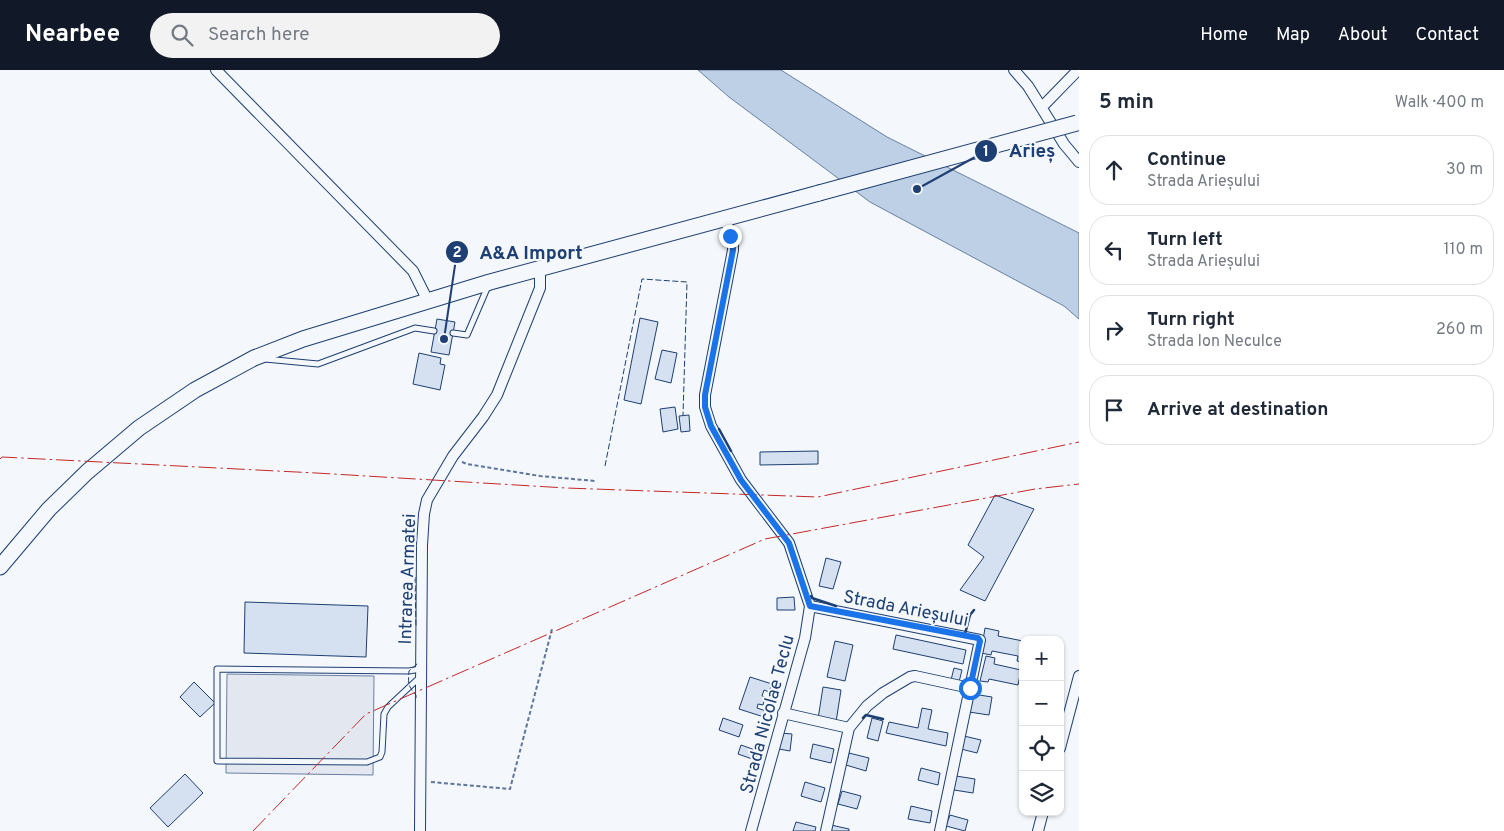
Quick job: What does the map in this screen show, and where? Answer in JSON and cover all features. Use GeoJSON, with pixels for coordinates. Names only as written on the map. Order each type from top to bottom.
{"type":"FeatureCollection","features":[{"type":"Feature","properties":{"kind":"main road"},"geometry":{"type":"LineString","coordinates":[[0,567],[49,508],[138,428],[195,390],[254,358],[303,339],[490,282],[1078,122]]}},
{"type":"Feature","properties":{"kind":"street"},"geometry":{"type":"LineString","coordinates":[[216,70],[413,271],[428,301]]}},
{"type":"Feature","properties":{"kind":"street"},"geometry":{"type":"LineString","coordinates":[[1014,70],[1042,107],[1064,144],[1077,157]]}},
{"type":"Feature","properties":{"kind":"street"},"geometry":{"type":"LineString","coordinates":[[1042,107],[1078,70]]}},
{"type":"Feature","properties":{"kind":"street"},"geometry":{"type":"LineString","coordinates":[[725,218],[733,250],[705,395],[705,407],[711,426],[741,480],[789,543],[810,606]]}},
{"type":"Feature","properties":{"kind":"street","name":"Intrarea Armatei"},"geometry":{"type":"LineString","coordinates":[[420,831],[420,673],[424,514],[427,500],[453,456],[483,417],[497,395],[540,288],[540,269]]}},
{"type":"Feature","properties":{"kind":"street","name":"Strada Arieșului"},"geometry":{"type":"LineString","coordinates":[[810,606],[978,638],[980,641],[940,831]]}},
{"type":"Feature","properties":{"kind":"street","name":"Strada Nicolae Teclu"},"geometry":{"type":"LineString","coordinates":[[751,831],[805,638],[810,606]]}},
{"type":"Feature","properties":{"kind":"street"},"geometry":{"type":"LineString","coordinates":[[826,831],[849,728],[867,706],[883,693],[915,676],[970,688]]}},
{"type":"Feature","properties":{"kind":"street"},"geometry":{"type":"LineString","coordinates":[[1064,733],[1079,676]]}},
{"type":"Feature","properties":{"kind":"street"},"geometry":{"type":"LineString","coordinates":[[783,714],[849,728]]}},
{"type":"Feature","properties":{"kind":"street"},"geometry":{"type":"LineString","coordinates":[[1038,831],[1042,816]]}},
{"type":"Feature","properties":{"kind":"lane"},"geometry":{"type":"LineString","coordinates":[[453,333],[467,335],[490,282]]}},
{"type":"Feature","properties":{"kind":"lane"},"geometry":{"type":"LineString","coordinates":[[254,358],[318,364],[415,328],[434,331]]}},
{"type":"Feature","properties":{"kind":"lane"},"geometry":{"type":"LineString","coordinates":[[217,669],[420,673],[388,707],[384,714],[382,752],[380,757],[367,762],[217,761],[217,669]]}},
{"type":"Feature","properties":{"kind":"path"},"geometry":{"type":"LineString","coordinates":[[453,456],[467,464],[540,476],[595,481]]}},
{"type":"Feature","properties":{"kind":"path"},"geometry":{"type":"LineString","coordinates":[[419,781],[510,790],[552,629]]}},
{"type":"Feature","properties":{"kind":"shaded area"},"geometry":{"type":"Polygon","coordinates":[[[227,674],[374,676],[373,775],[226,773],[227,674]]]}},
{"type":"Feature","properties":{"kind":"water"},"geometry":{"type":"Polygon","coordinates":[[[698,70],[781,70],[887,137],[1079,233],[1079,319],[1064,306],[870,202],[729,97],[698,70]]]}},
{"type":"Feature","properties":{"kind":"building"},"geometry":{"type":"Polygon","coordinates":[[[640,318],[658,322],[641,404],[624,400],[640,318]]]}},
{"type":"Feature","properties":{"kind":"building"},"geometry":{"type":"Polygon","coordinates":[[[437,319],[455,322],[449,355],[431,352],[437,319]]]}},
{"type":"Feature","properties":{"kind":"building"},"geometry":{"type":"Polygon","coordinates":[[[662,350],[677,353],[671,383],[655,379],[662,350]]]}},
{"type":"Feature","properties":{"kind":"building"},"geometry":{"type":"Polygon","coordinates":[[[419,353],[441,358],[440,364],[445,365],[440,390],[413,384],[419,353]]]}},
{"type":"Feature","properties":{"kind":"building"},"geometry":{"type":"Polygon","coordinates":[[[675,407],[678,429],[663,432],[660,409],[675,407]]]}},
{"type":"Feature","properties":{"kind":"building"},"geometry":{"type":"Polygon","coordinates":[[[689,415],[690,431],[681,432],[679,416],[689,415]]]}},
{"type":"Feature","properties":{"kind":"building"},"geometry":{"type":"Polygon","coordinates":[[[818,451],[818,464],[760,465],[760,452],[818,451]]]}},
{"type":"Feature","properties":{"kind":"building"},"geometry":{"type":"Polygon","coordinates":[[[995,495],[1034,509],[985,601],[960,590],[984,557],[968,545],[995,495]]]}},
{"type":"Feature","properties":{"kind":"building"},"geometry":{"type":"Polygon","coordinates":[[[826,558],[841,562],[833,589],[819,586],[826,558]]]}},
{"type":"Feature","properties":{"kind":"building"},"geometry":{"type":"Polygon","coordinates":[[[794,597],[795,610],[777,610],[777,598],[794,597]]]}},
{"type":"Feature","properties":{"kind":"building"},"geometry":{"type":"Polygon","coordinates":[[[245,602],[368,606],[366,657],[244,653],[245,602]]]}},
{"type":"Feature","properties":{"kind":"building"},"geometry":{"type":"Polygon","coordinates":[[[985,628],[999,631],[998,636],[1019,640],[1019,661],[1017,661],[1018,656],[992,651],[991,655],[981,653],[985,628]]]}},
{"type":"Feature","properties":{"kind":"building"},"geometry":{"type":"Polygon","coordinates":[[[896,635],[966,650],[963,664],[893,649],[896,635]]]}},
{"type":"Feature","properties":{"kind":"building"},"geometry":{"type":"Polygon","coordinates":[[[835,641],[853,645],[845,681],[827,677],[835,641]]]}},
{"type":"Feature","properties":{"kind":"building"},"geometry":{"type":"Polygon","coordinates":[[[986,656],[995,658],[994,664],[1019,670],[1018,685],[989,679],[988,682],[980,681],[986,656]]]}},
{"type":"Feature","properties":{"kind":"building"},"geometry":{"type":"Polygon","coordinates":[[[954,668],[962,670],[959,682],[951,680],[954,668]]]}},
{"type":"Feature","properties":{"kind":"building"},"geometry":{"type":"Polygon","coordinates":[[[750,677],[772,684],[769,692],[764,690],[762,696],[765,697],[763,705],[758,704],[757,708],[766,711],[764,717],[739,709],[750,677]]]}},
{"type":"Feature","properties":{"kind":"building"},"geometry":{"type":"Polygon","coordinates":[[[194,682],[215,703],[200,717],[180,697],[194,682]]]}},
{"type":"Feature","properties":{"kind":"building"},"geometry":{"type":"Polygon","coordinates":[[[823,687],[841,690],[836,722],[818,719],[823,687]]]}},
{"type":"Feature","properties":{"kind":"building"},"geometry":{"type":"Polygon","coordinates":[[[973,694],[992,697],[989,715],[969,712],[973,694]]]}},
{"type":"Feature","properties":{"kind":"building"},"geometry":{"type":"Polygon","coordinates":[[[922,708],[932,710],[928,729],[948,733],[946,746],[886,733],[889,722],[918,728],[922,708]]]}},
{"type":"Feature","properties":{"kind":"building"},"geometry":{"type":"Polygon","coordinates":[[[723,718],[743,725],[739,737],[719,730],[723,718]]]}},
{"type":"Feature","properties":{"kind":"building"},"geometry":{"type":"Polygon","coordinates":[[[872,718],[883,721],[878,741],[867,738],[872,718]]]}},
{"type":"Feature","properties":{"kind":"building"},"geometry":{"type":"Polygon","coordinates":[[[781,733],[792,734],[790,751],[779,749],[781,733]]]}},
{"type":"Feature","properties":{"kind":"building"},"geometry":{"type":"Polygon","coordinates":[[[964,736],[981,740],[977,753],[961,749],[964,736]]]}},
{"type":"Feature","properties":{"kind":"building"},"geometry":{"type":"Polygon","coordinates":[[[813,744],[834,749],[831,763],[810,758],[813,744]]]}},
{"type":"Feature","properties":{"kind":"building"},"geometry":{"type":"Polygon","coordinates":[[[741,745],[758,751],[755,760],[738,754],[741,745]]]}},
{"type":"Feature","properties":{"kind":"building"},"geometry":{"type":"Polygon","coordinates":[[[849,753],[869,758],[866,771],[846,765],[849,753]]]}},
{"type":"Feature","properties":{"kind":"building"},"geometry":{"type":"Polygon","coordinates":[[[921,768],[940,773],[938,785],[918,780],[921,768]]]}},
{"type":"Feature","properties":{"kind":"building"},"geometry":{"type":"Polygon","coordinates":[[[185,774],[203,793],[168,827],[150,808],[185,774]]]}},
{"type":"Feature","properties":{"kind":"building"},"geometry":{"type":"Polygon","coordinates":[[[956,776],[975,779],[973,793],[954,790],[956,776]]]}},
{"type":"Feature","properties":{"kind":"building"},"geometry":{"type":"Polygon","coordinates":[[[805,782],[825,788],[821,802],[801,796],[805,782]]]}},
{"type":"Feature","properties":{"kind":"building"},"geometry":{"type":"Polygon","coordinates":[[[842,791],[861,796],[857,809],[838,804],[842,791]]]}},
{"type":"Feature","properties":{"kind":"building"},"geometry":{"type":"Polygon","coordinates":[[[911,806],[932,811],[930,823],[908,819],[911,806]]]}},
{"type":"Feature","properties":{"kind":"building"},"geometry":{"type":"Polygon","coordinates":[[[950,815],[968,820],[965,831],[946,826],[950,815]]]}},
{"type":"Feature","properties":{"kind":"building"},"geometry":{"type":"Polygon","coordinates":[[[796,822],[816,827],[815,831],[793,831],[796,822]]]}},
{"type":"Feature","properties":{"kind":"building"},"geometry":{"type":"Polygon","coordinates":[[[831,825],[849,829],[849,831],[830,831],[831,825]]]}},
{"type":"Feature","properties":{"kind":"fence"},"geometry":{"type":"LineString","coordinates":[[605,466],[642,279],[687,282],[683,415]]}},
{"type":"Feature","properties":{"kind":"fence"},"geometry":{"type":"LineString","coordinates":[[415,577],[416,627]]}},
{"type":"Feature","properties":{"kind":"fence"},"geometry":{"type":"LineString","coordinates":[[416,698],[409,684],[409,671],[417,662]]}},
{"type":"Feature","properties":{"kind":"wall"},"geometry":{"type":"LineString","coordinates":[[719,429],[731,451]]}},
{"type":"Feature","properties":{"kind":"wall"},"geometry":{"type":"LineString","coordinates":[[811,596],[836,606]]}},
{"type":"Feature","properties":{"kind":"wall"},"geometry":{"type":"LineString","coordinates":[[965,634],[970,615],[974,610]]}},
{"type":"Feature","properties":{"kind":"wall"},"geometry":{"type":"LineString","coordinates":[[863,718],[866,715],[883,719]]}},
{"type":"Feature","properties":{"kind":"power"},"geometry":{"type":"LineString","coordinates":[[0,459],[2,457],[316,473],[566,488],[818,497],[1079,442]]}},
{"type":"Feature","properties":{"kind":"power"},"geometry":{"type":"LineString","coordinates":[[253,831],[366,714],[765,539],[1035,489],[1079,484]]}},
{"type":"Feature","properties":{"kind":"place","name":"Arieș"},"geometry":{"type":"Point","coordinates":[917,189]}},
{"type":"Feature","properties":{"kind":"place","name":"A&A Import"},"geometry":{"type":"Point","coordinates":[444,339]}},
{"type":"Feature","properties":{"kind":"route"},"geometry":{"type":"LineString","coordinates":[[730,236],[733,250],[705,395],[705,407],[711,426],[741,480],[789,543],[810,606],[978,638],[980,641],[970,688]]}}]}
